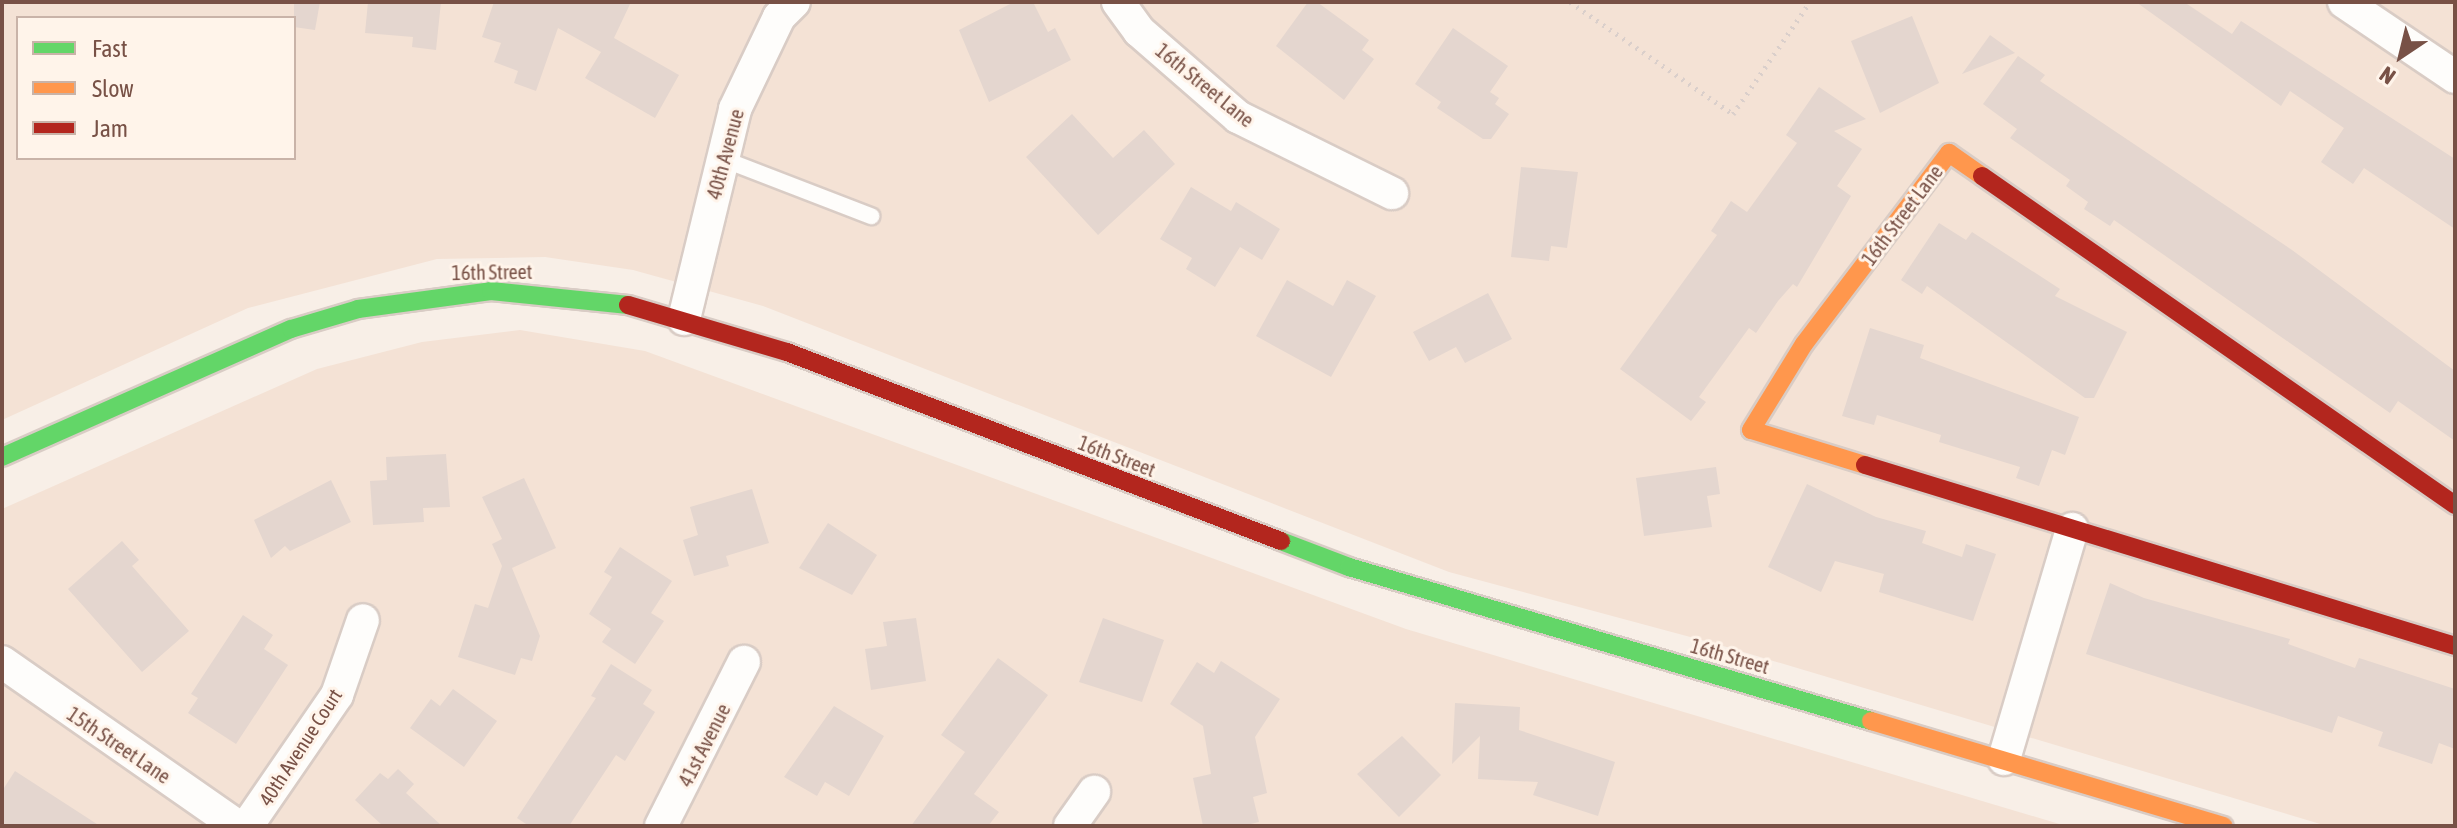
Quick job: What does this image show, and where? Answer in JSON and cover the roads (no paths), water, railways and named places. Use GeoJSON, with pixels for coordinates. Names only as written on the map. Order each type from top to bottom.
{"type":"FeatureCollection","features":[{"type":"Feature","properties":{"kind":"main road","name":"16th Street Lane"},"geometry":{"type":"LineString","coordinates":[[2455,505],[1949,153],[1804,344],[1751,430],[2455,646]]}},
{"type":"Feature","properties":{"kind":"main road","name":"16th Street"},"geometry":{"type":"LineString","coordinates":[[2,457],[291,329],[358,309],[491,291],[556,293],[684,319],[787,352],[1349,567],[2224,826]]}},
{"type":"Feature","properties":{"kind":"street","name":"16th Street Lane"},"geometry":{"type":"LineString","coordinates":[[1118,2],[1139,31],[1238,117],[1392,193]]}},
{"type":"Feature","properties":{"kind":"street"},"geometry":{"type":"LineString","coordinates":[[2344,2],[2455,77]]}},
{"type":"Feature","properties":{"kind":"street","name":"40th Avenue"},"geometry":{"type":"LineString","coordinates":[[684,319],[735,109],[778,7]]}},
{"type":"Feature","properties":{"kind":"street"},"geometry":{"type":"LineString","coordinates":[[2004,759],[2072,529]]}},
{"type":"Feature","properties":{"kind":"street","name":"40th Avenue Court"},"geometry":{"type":"LineString","coordinates":[[247,826],[337,695],[363,620]]}},
{"type":"Feature","properties":{"kind":"street","name":"15th Street Lane"},"geometry":{"type":"LineString","coordinates":[[2,662],[237,826]]}},
{"type":"Feature","properties":{"kind":"street","name":"41st Avenue"},"geometry":{"type":"LineString","coordinates":[[661,826],[744,662]]}},
{"type":"Feature","properties":{"kind":"street"},"geometry":{"type":"LineString","coordinates":[[1070,826],[1094,792]]}},
{"type":"Feature","properties":{"kind":"lane"},"geometry":{"type":"LineString","coordinates":[[723,159],[871,216]]}}]}
